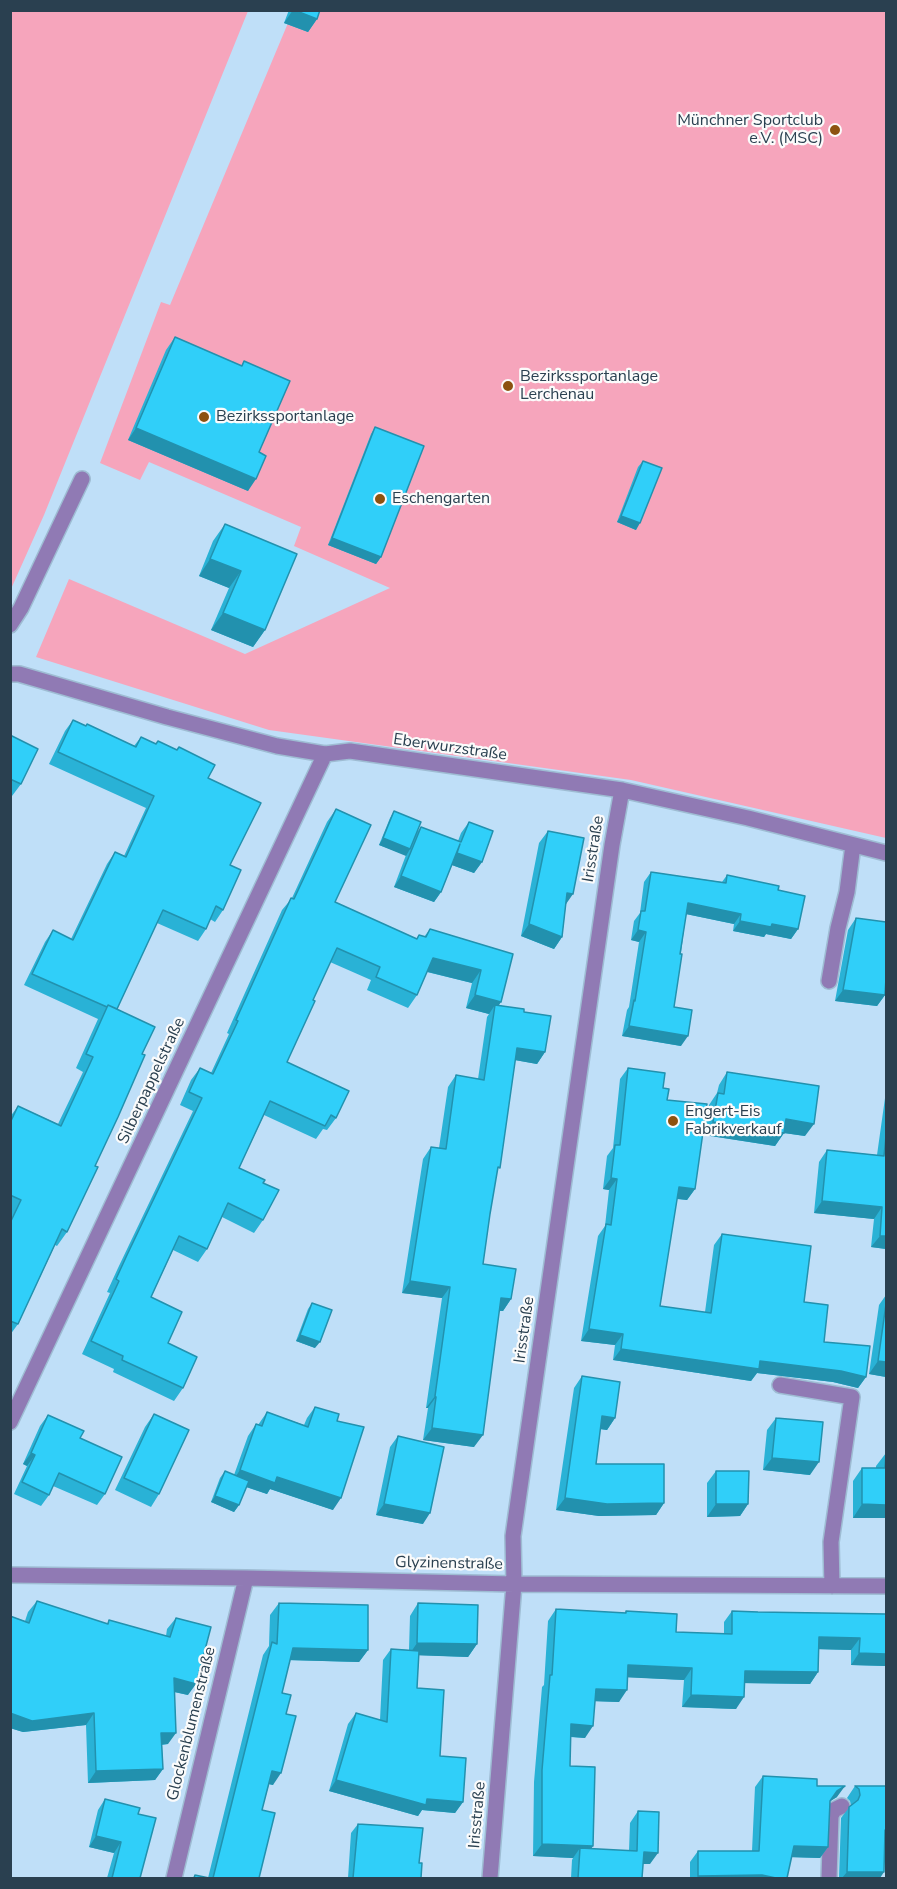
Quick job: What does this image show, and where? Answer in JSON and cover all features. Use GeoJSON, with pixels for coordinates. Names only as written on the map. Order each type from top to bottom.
{"type":"FeatureCollection","features":[{"type":"Feature","properties":{"kind":"street"},"geometry":{"type":"LineString","coordinates":[[10,625],[21,608],[82,479]]}},
{"type":"Feature","properties":{"kind":"street","name":"Eberwurzstraße"},"geometry":{"type":"LineString","coordinates":[[10,674],[19,674],[277,746],[325,754],[350,751],[622,790],[748,818],[886,853]]}},
{"type":"Feature","properties":{"kind":"street","name":"Silberpappelstraße"},"geometry":{"type":"LineString","coordinates":[[10,1422],[325,754]]}},
{"type":"Feature","properties":{"kind":"street","name":"Irisstraße"},"geometry":{"type":"LineString","coordinates":[[490,1878],[514,1584],[513,1536],[622,790]]}},
{"type":"Feature","properties":{"kind":"street"},"geometry":{"type":"LineString","coordinates":[[829,981],[853,845]]}},
{"type":"Feature","properties":{"kind":"street"},"geometry":{"type":"LineString","coordinates":[[780,1384],[852,1397],[831,1542],[832,1586]]}},
{"type":"Feature","properties":{"kind":"street","name":"Glyzinenstraße"},"geometry":{"type":"LineString","coordinates":[[10,1575],[514,1584],[886,1586]]}},
{"type":"Feature","properties":{"kind":"street","name":"Glockenblumenstraße"},"geometry":{"type":"LineString","coordinates":[[174,1878],[246,1578]]}},
{"type":"Feature","properties":{"kind":"street"},"geometry":{"type":"LineString","coordinates":[[829,1878],[831,1816],[834,1810],[842,1806]]}},
{"type":"Feature","properties":{"kind":"shaded area"},"geometry":{"type":"Polygon","coordinates":[[[11,10],[248,11],[44,515],[11,589],[11,10]]]}},
{"type":"Feature","properties":{"kind":"shaded area","name":"Bezirkssportanlage Lerchenau"},"geometry":{"type":"Polygon","coordinates":[[[293,11],[886,11],[886,838],[631,780],[269,730],[36,657],[69,579],[245,654],[390,588],[294,546],[301,527],[149,462],[140,480],[100,463],[161,302],[170,305],[293,11]]]}},
{"type":"Feature","properties":{"kind":"building"},"geometry":{"type":"Polygon","coordinates":[[[294,10],[320,10],[317,19],[294,10]]]}},
{"type":"Feature","properties":{"kind":"building","name":"Bezirkssportanlage"},"geometry":{"type":"Polygon","coordinates":[[[175,337],[242,366],[244,361],[290,381],[259,452],[266,456],[256,479],[136,428],[175,337]]]}},
{"type":"Feature","properties":{"kind":"building"},"geometry":{"type":"Polygon","coordinates":[[[375,427],[424,446],[381,557],[332,538],[375,427]]]}},
{"type":"Feature","properties":{"kind":"building"},"geometry":{"type":"Polygon","coordinates":[[[643,461],[662,468],[640,523],[621,516],[643,461]]]}},
{"type":"Feature","properties":{"kind":"building"},"geometry":{"type":"Polygon","coordinates":[[[225,524],[297,554],[265,630],[223,613],[241,571],[210,559],[225,524]]]}},
{"type":"Feature","properties":{"kind":"building"},"geometry":{"type":"Polygon","coordinates":[[[73,720],[86,726],[87,724],[136,747],[141,737],[156,744],[158,741],[177,750],[179,747],[215,765],[208,778],[261,803],[230,865],[241,870],[223,910],[216,906],[206,929],[163,910],[117,1009],[108,1005],[107,1007],[32,974],[53,930],[73,940],[115,852],[126,857],[154,796],[58,752],[73,720]]]}},
{"type":"Feature","properties":{"kind":"building"},"geometry":{"type":"Polygon","coordinates":[[[10,735],[38,749],[21,784],[10,779],[10,735]]]}},
{"type":"Feature","properties":{"kind":"building"},"geometry":{"type":"Polygon","coordinates":[[[336,809],[371,825],[335,902],[417,939],[419,935],[426,937],[430,929],[513,954],[501,1002],[475,995],[481,970],[433,958],[417,995],[376,977],[380,967],[337,948],[287,1062],[349,1091],[336,1118],[331,1115],[325,1126],[270,1101],[239,1168],[265,1180],[263,1183],[279,1190],[263,1220],[228,1203],[207,1249],[179,1236],[151,1297],[182,1312],[168,1343],[197,1357],[183,1388],[122,1360],[123,1356],[91,1341],[119,1281],[116,1279],[202,1098],[189,1092],[200,1068],[213,1074],[291,898],[294,899],[336,809]]]}},
{"type":"Feature","properties":{"kind":"building"},"geometry":{"type":"Polygon","coordinates":[[[394,811],[421,822],[410,849],[383,838],[394,811]]]}},
{"type":"Feature","properties":{"kind":"building"},"geometry":{"type":"Polygon","coordinates":[[[469,822],[493,831],[482,862],[457,853],[460,844],[441,892],[401,876],[421,827],[461,842],[469,822]]]}},
{"type":"Feature","properties":{"kind":"building"},"geometry":{"type":"Polygon","coordinates":[[[548,831],[584,838],[573,894],[567,893],[562,937],[529,924],[548,831]]]}},
{"type":"Feature","properties":{"kind":"building"},"geometry":{"type":"Polygon","coordinates":[[[651,872],[726,883],[727,875],[779,886],[778,890],[805,896],[798,929],[740,921],[741,914],[688,903],[674,1007],[692,1010],[688,1036],[629,1026],[646,932],[638,930],[641,911],[645,911],[651,872]]]}},
{"type":"Feature","properties":{"kind":"building"},"geometry":{"type":"Polygon","coordinates":[[[856,918],[886,922],[885,995],[843,990],[856,918]]]}},
{"type":"Feature","properties":{"kind":"building"},"geometry":{"type":"Polygon","coordinates":[[[108,1005],[155,1027],[142,1054],[145,1055],[95,1166],[98,1167],[67,1232],[62,1229],[18,1324],[10,1321],[10,1223],[21,1200],[10,1195],[10,1123],[18,1106],[61,1126],[93,1057],[86,1054],[108,1005]]]}},
{"type":"Feature","properties":{"kind":"building"},"geometry":{"type":"Polygon","coordinates":[[[495,1005],[551,1016],[545,1052],[517,1048],[500,1168],[498,1167],[490,1214],[483,1264],[516,1269],[511,1299],[501,1298],[483,1435],[432,1428],[450,1287],[410,1281],[431,1147],[446,1149],[456,1075],[484,1080],[495,1005]]]}},
{"type":"Feature","properties":{"kind":"building"},"geometry":{"type":"Polygon","coordinates":[[[628,1068],[665,1073],[663,1088],[669,1089],[667,1100],[707,1104],[695,1189],[679,1187],[660,1306],[711,1313],[722,1234],[811,1246],[804,1302],[828,1305],[824,1342],[870,1346],[866,1377],[841,1371],[760,1361],[759,1369],[621,1349],[623,1334],[589,1329],[606,1224],[611,1225],[617,1179],[611,1178],[615,1145],[620,1145],[628,1068]]]}},
{"type":"Feature","properties":{"kind":"building"},"geometry":{"type":"Polygon","coordinates":[[[727,1072],[819,1086],[814,1124],[786,1119],[784,1133],[713,1122],[718,1093],[724,1094],[727,1072]]]}},
{"type":"Feature","properties":{"kind":"building"},"geometry":{"type":"Polygon","coordinates":[[[886,1136],[886,1236],[880,1236],[882,1207],[822,1201],[827,1150],[884,1156],[886,1136]]]}},
{"type":"Feature","properties":{"kind":"building"},"geometry":{"type":"Polygon","coordinates":[[[312,1303],[332,1310],[320,1342],[300,1335],[312,1303]]]}},
{"type":"Feature","properties":{"kind":"building"},"geometry":{"type":"Polygon","coordinates":[[[886,1304],[886,1362],[878,1361],[886,1304]]]}},
{"type":"Feature","properties":{"kind":"building"},"geometry":{"type":"Polygon","coordinates":[[[582,1376],[620,1382],[615,1418],[602,1416],[596,1464],[664,1464],[664,1503],[607,1504],[565,1498],[582,1376]]]}},
{"type":"Feature","properties":{"kind":"building"},"geometry":{"type":"Polygon","coordinates":[[[315,1407],[339,1414],[337,1421],[364,1427],[341,1498],[277,1477],[275,1483],[240,1470],[256,1424],[262,1426],[267,1412],[308,1427],[315,1407]]]}},
{"type":"Feature","properties":{"kind":"building"},"geometry":{"type":"Polygon","coordinates":[[[154,1414],[189,1430],[159,1494],[124,1478],[154,1414]]]}},
{"type":"Feature","properties":{"kind":"building"},"geometry":{"type":"Polygon","coordinates":[[[48,1415],[84,1431],[80,1438],[122,1457],[105,1494],[59,1473],[49,1495],[22,1482],[35,1455],[31,1453],[48,1415]]]}},
{"type":"Feature","properties":{"kind":"building"},"geometry":{"type":"Polygon","coordinates":[[[776,1418],[823,1422],[819,1462],[772,1458],[776,1418]]]}},
{"type":"Feature","properties":{"kind":"building"},"geometry":{"type":"Polygon","coordinates":[[[398,1436],[444,1447],[430,1513],[384,1504],[398,1436]]]}},
{"type":"Feature","properties":{"kind":"building"},"geometry":{"type":"Polygon","coordinates":[[[886,1453],[886,1505],[862,1504],[862,1468],[885,1468],[886,1453]]]}},
{"type":"Feature","properties":{"kind":"building"},"geometry":{"type":"Polygon","coordinates":[[[225,1471],[249,1481],[239,1505],[215,1496],[225,1471]]]}},
{"type":"Feature","properties":{"kind":"building"},"geometry":{"type":"Polygon","coordinates":[[[716,1471],[749,1471],[748,1504],[716,1504],[716,1471]]]}},
{"type":"Feature","properties":{"kind":"building"},"geometry":{"type":"Polygon","coordinates":[[[37,1601],[108,1624],[109,1620],[170,1637],[176,1618],[211,1627],[196,1684],[174,1678],[176,1733],[161,1733],[163,1769],[96,1771],[94,1713],[32,1721],[10,1713],[10,1616],[29,1623],[37,1601]]]}},
{"type":"Feature","properties":{"kind":"building"},"geometry":{"type":"Polygon","coordinates":[[[279,1603],[368,1605],[368,1650],[293,1648],[282,1693],[291,1695],[286,1714],[296,1716],[281,1773],[272,1771],[262,1810],[275,1813],[259,1878],[213,1878],[272,1642],[277,1644],[279,1603]]]}},
{"type":"Feature","properties":{"kind":"building"},"geometry":{"type":"Polygon","coordinates":[[[418,1603],[478,1605],[477,1644],[417,1643],[418,1603]]]}},
{"type":"Feature","properties":{"kind":"building"},"geometry":{"type":"Polygon","coordinates":[[[556,1609],[677,1614],[676,1632],[732,1634],[732,1611],[886,1614],[886,1654],[859,1653],[860,1638],[819,1637],[818,1672],[745,1671],[744,1697],[691,1695],[692,1668],[628,1665],[627,1690],[596,1689],[593,1726],[571,1724],[570,1766],[595,1767],[593,1846],[542,1844],[542,1770],[556,1609]]]}},
{"type":"Feature","properties":{"kind":"building"},"geometry":{"type":"Polygon","coordinates":[[[391,1649],[419,1651],[417,1688],[444,1690],[440,1756],[466,1758],[463,1802],[427,1799],[426,1805],[336,1780],[356,1713],[387,1722],[391,1649]]]}},
{"type":"Feature","properties":{"kind":"building"},"geometry":{"type":"Polygon","coordinates":[[[763,1776],[817,1779],[817,1786],[845,1786],[837,1791],[830,1801],[828,1847],[794,1846],[787,1878],[762,1875],[698,1876],[698,1851],[759,1851],[763,1776]]]}},
{"type":"Feature","properties":{"kind":"building"},"geometry":{"type":"Polygon","coordinates":[[[855,1786],[886,1786],[884,1872],[847,1872],[849,1807],[858,1800],[860,1795],[859,1789],[855,1786]]]}},
{"type":"Feature","properties":{"kind":"building"},"geometry":{"type":"Polygon","coordinates":[[[105,1799],[140,1808],[138,1814],[156,1818],[140,1878],[112,1878],[121,1842],[96,1836],[105,1799]]]}},
{"type":"Feature","properties":{"kind":"building"},"geometry":{"type":"Polygon","coordinates":[[[638,1811],[659,1812],[658,1853],[644,1852],[642,1878],[578,1878],[580,1848],[637,1851],[638,1811]]]}},
{"type":"Feature","properties":{"kind":"building"},"geometry":{"type":"Polygon","coordinates":[[[358,1824],[423,1828],[419,1863],[422,1863],[421,1878],[353,1878],[358,1824]]]}},
{"type":"Feature","properties":{"kind":"place","name":"Münchner Sportclub e.V. (MSC)"},"geometry":{"type":"Point","coordinates":[835,130]}},
{"type":"Feature","properties":{"kind":"place","name":"Bezirkssportanlage Lerchenau"},"geometry":{"type":"Point","coordinates":[508,386]}},
{"type":"Feature","properties":{"kind":"place","name":"Bezirkssportanlage"},"geometry":{"type":"Point","coordinates":[204,417]}},
{"type":"Feature","properties":{"kind":"place","name":"Eschengarten"},"geometry":{"type":"Point","coordinates":[380,499]}},
{"type":"Feature","properties":{"kind":"place","name":"Engert-Eis Fabrikverkauf"},"geometry":{"type":"Point","coordinates":[673,1121]}}]}
